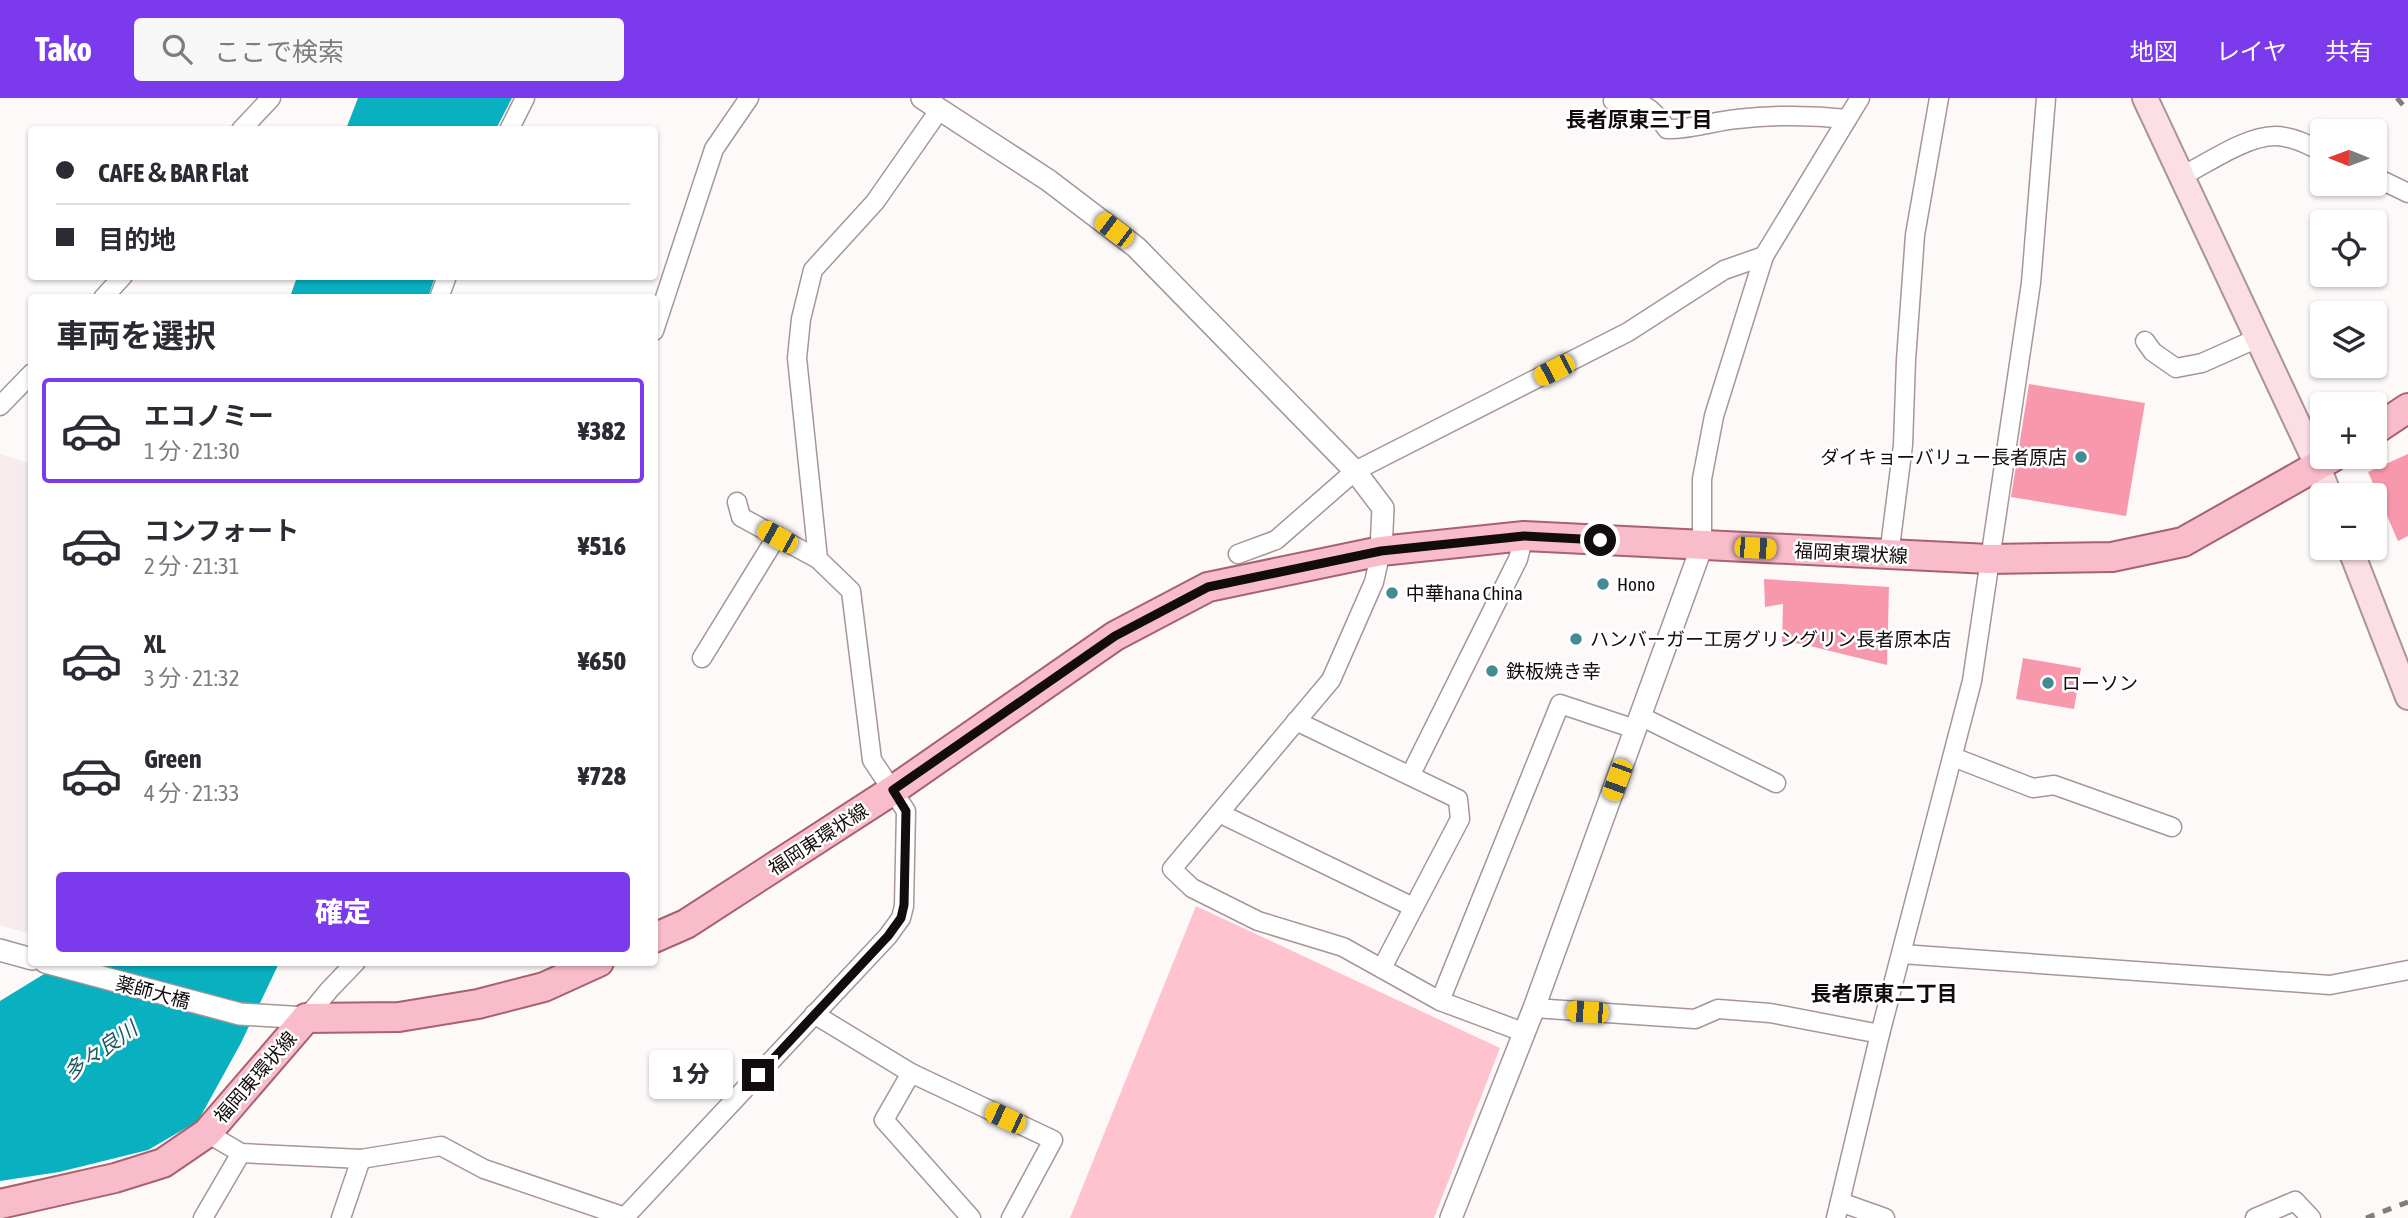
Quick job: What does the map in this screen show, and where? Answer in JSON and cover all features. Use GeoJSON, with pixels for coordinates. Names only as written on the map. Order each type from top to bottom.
{"type":"FeatureCollection","features":[{"type":"Feature","properties":{"kind":"main road"},"geometry":{"type":"LineString","coordinates":[[2145,98],[2258,338],[2310,433]]}},
{"type":"Feature","properties":{"kind":"main road"},"geometry":{"type":"LineString","coordinates":[[2387,422],[2408,408]]}},
{"type":"Feature","properties":{"kind":"main road","name":"福岡東環状線"},"geometry":{"type":"LineString","coordinates":[[658,936],[686,924],[893,790],[1115,636],[1208,587],[1381,551],[1524,536],[1989,559],[2112,557],[2183,542],[2313,469]]}},
{"type":"Feature","properties":{"kind":"main road"},"geometry":{"type":"LineString","coordinates":[[2355,560],[2408,697]]}},
{"type":"Feature","properties":{"kind":"main road","name":"福岡東環状線"},"geometry":{"type":"LineString","coordinates":[[0,1204],[115,1178],[163,1163],[207,1133],[306,1018],[399,1017],[478,1004],[544,987],[590,966]]}},
{"type":"Feature","properties":{"kind":"street"},"geometry":{"type":"LineString","coordinates":[[245,126],[271,98]]}},
{"type":"Feature","properties":{"kind":"street"},"geometry":{"type":"LineString","coordinates":[[511,126],[525,98]]}},
{"type":"Feature","properties":{"kind":"street"},"geometry":{"type":"LineString","coordinates":[[658,319],[714,149],[749,98]]}},
{"type":"Feature","properties":{"kind":"street"},"geometry":{"type":"LineString","coordinates":[[1451,1218],[1534,1008],[1702,545],[1702,479],[1714,416],[1765,256],[1860,98]]}},
{"type":"Feature","properties":{"kind":"street"},"geometry":{"type":"LineString","coordinates":[[1889,555],[1903,445],[1915,235],[1939,98]]}},
{"type":"Feature","properties":{"kind":"street"},"geometry":{"type":"LineString","coordinates":[[1885,1218],[1838,1210],[1972,681],[2031,283],[2046,98]]}},
{"type":"Feature","properties":{"kind":"street"},"geometry":{"type":"LineString","coordinates":[[1613,101],[1650,107],[1667,129],[1681,130],[1737,119],[1823,116],[1847,118]]}},
{"type":"Feature","properties":{"kind":"street"},"geometry":{"type":"LineString","coordinates":[[818,559],[797,358],[801,319],[813,270],[875,202],[931,104],[1048,180],[1136,247],[1355,471],[1382,508],[1381,551],[1374,582],[1331,680],[1172,869],[1192,888],[1258,921],[1343,947],[1440,1001],[1523,1031]]}},
{"type":"Feature","properties":{"kind":"street"},"geometry":{"type":"LineString","coordinates":[[2182,176],[2247,143],[2274,136],[2300,141],[2310,146]]}},
{"type":"Feature","properties":{"kind":"street"},"geometry":{"type":"LineString","coordinates":[[2387,183],[2408,193]]}},
{"type":"Feature","properties":{"kind":"street"},"geometry":{"type":"LineString","coordinates":[[1238,554],[1276,540],[1355,471],[1628,331],[1724,270],[1765,256]]}},
{"type":"Feature","properties":{"kind":"street"},"geometry":{"type":"LineString","coordinates":[[107,294],[119,280]]}},
{"type":"Feature","properties":{"kind":"street"},"geometry":{"type":"LineString","coordinates":[[2146,341],[2153,352],[2176,368],[2202,363],[2258,338]]}},
{"type":"Feature","properties":{"kind":"street"},"geometry":{"type":"LineString","coordinates":[[0,406],[28,377]]}},
{"type":"Feature","properties":{"kind":"street"},"geometry":{"type":"LineString","coordinates":[[207,1133],[241,1153],[361,1158],[441,1146],[484,1169],[624,1218],[888,936],[901,918],[904,905],[906,811],[872,760],[851,591],[818,559],[741,517],[737,502]]}},
{"type":"Feature","properties":{"kind":"street"},"geometry":{"type":"LineString","coordinates":[[1411,774],[1518,559],[1524,536]]}},
{"type":"Feature","properties":{"kind":"street"},"geometry":{"type":"LineString","coordinates":[[702,658],[777,537]]}},
{"type":"Feature","properties":{"kind":"street"},"geometry":{"type":"LineString","coordinates":[[1440,1001],[1560,704],[1637,723],[1776,783]]}},
{"type":"Feature","properties":{"kind":"street"},"geometry":{"type":"LineString","coordinates":[[1296,721],[1411,774],[1458,799],[1460,820],[1382,968]]}},
{"type":"Feature","properties":{"kind":"street"},"geometry":{"type":"LineString","coordinates":[[1953,757],[2033,788],[2054,785],[2172,827]]}},
{"type":"Feature","properties":{"kind":"street"},"geometry":{"type":"LineString","coordinates":[[1219,813],[1413,907]]}},
{"type":"Feature","properties":{"kind":"street"},"geometry":{"type":"LineString","coordinates":[[0,950],[28,958]]}},
{"type":"Feature","properties":{"kind":"street"},"geometry":{"type":"LineString","coordinates":[[1902,954],[2330,985],[2408,970]]}},
{"type":"Feature","properties":{"kind":"street","name":"薬師大橋"},"geometry":{"type":"LineString","coordinates":[[59,966],[203,1006],[262,1017],[306,1018]]}},
{"type":"Feature","properties":{"kind":"street"},"geometry":{"type":"LineString","coordinates":[[306,1018],[352,966]]}},
{"type":"Feature","properties":{"kind":"street"},"geometry":{"type":"LineString","coordinates":[[1534,1008],[1695,1019],[1718,1009],[1770,1013],[1881,1034]]}},
{"type":"Feature","properties":{"kind":"street"},"geometry":{"type":"LineString","coordinates":[[814,1014],[911,1073],[1053,1140],[1011,1218]]}},
{"type":"Feature","properties":{"kind":"street"},"geometry":{"type":"LineString","coordinates":[[911,1073],[884,1120],[971,1218]]}},
{"type":"Feature","properties":{"kind":"street"},"geometry":{"type":"LineString","coordinates":[[202,1218],[241,1153]]}},
{"type":"Feature","properties":{"kind":"street"},"geometry":{"type":"LineString","coordinates":[[341,1218],[361,1158]]}},
{"type":"Feature","properties":{"kind":"street"},"geometry":{"type":"LineString","coordinates":[[2255,1218],[2295,1201],[2311,1218]]}},
{"type":"Feature","properties":{"kind":"shaded area"},"geometry":{"type":"Polygon","coordinates":[[[0,454],[28,463],[28,933],[0,925],[0,454]]]}},
{"type":"Feature","properties":{"kind":"shaded area"},"geometry":{"type":"Polygon","coordinates":[[[1196,906],[1500,1048],[1434,1218],[1070,1218],[1196,906]]]}},
{"type":"Feature","properties":{"kind":"water"},"geometry":{"type":"Polygon","coordinates":[[[358,98],[512,98],[498,126],[347,126],[358,98]]]}},
{"type":"Feature","properties":{"kind":"water"},"geometry":{"type":"Polygon","coordinates":[[[296,280],[434,280],[429,294],[291,294],[296,280]]]}},
{"type":"Feature","properties":{"kind":"water","name":"多々良川"},"geometry":{"type":"Polygon","coordinates":[[[57,966],[278,966],[241,1043],[198,1121],[148,1150],[59,1172],[0,1181],[0,1001],[57,966]]]}},
{"type":"Feature","properties":{"kind":"building"},"geometry":{"type":"Polygon","coordinates":[[[2029,384],[2145,403],[2126,516],[2011,497],[2029,384]]]}},
{"type":"Feature","properties":{"kind":"building"},"geometry":{"type":"Polygon","coordinates":[[[2408,454],[2408,536],[2398,541],[2387,516],[2387,483],[2373,483],[2368,472],[2387,469],[2387,463],[2408,454]]]}},
{"type":"Feature","properties":{"kind":"building"},"geometry":{"type":"Polygon","coordinates":[[[1764,579],[1889,587],[1887,665],[1802,644],[1782,642],[1783,604],[1765,607],[1764,579]]]}},
{"type":"Feature","properties":{"kind":"building","name":"ローソン"},"geometry":{"type":"Polygon","coordinates":[[[2023,658],[2081,668],[2074,709],[2016,699],[2023,658]]]}},
{"type":"Feature","properties":{"kind":"railway"},"geometry":{"type":"LineString","coordinates":[[2397,98],[2408,111]]}},
{"type":"Feature","properties":{"kind":"railway"},"geometry":{"type":"LineString","coordinates":[[2366,1218],[2408,1202]]}},
{"type":"Feature","properties":{"kind":"place","name":"ダイキョーバリュー長者原店"},"geometry":{"type":"Point","coordinates":[2081,457]}},
{"type":"Feature","properties":{"kind":"place","name":"Hono"},"geometry":{"type":"Point","coordinates":[1603,584]}},
{"type":"Feature","properties":{"kind":"place","name":"中華hana China"},"geometry":{"type":"Point","coordinates":[1392,593]}},
{"type":"Feature","properties":{"kind":"place","name":"ハンバーガー工房グリングリン長者原本店"},"geometry":{"type":"Point","coordinates":[1576,639]}},
{"type":"Feature","properties":{"kind":"place","name":"鉄板焼き幸"},"geometry":{"type":"Point","coordinates":[1492,671]}},
{"type":"Feature","properties":{"kind":"place","name":"ローソン"},"geometry":{"type":"Point","coordinates":[2048,683]}},
{"type":"Feature","properties":{"kind":"district","name":"長者原東三丁目"},"geometry":{"type":"Point","coordinates":[1639,119]}},
{"type":"Feature","properties":{"kind":"district","name":"長者原東二丁目"},"geometry":{"type":"Point","coordinates":[1884,993]}},
{"type":"Feature","properties":{"kind":"route"},"geometry":{"type":"LineString","coordinates":[[758,1075],[888,936],[901,918],[904,905],[906,811],[893,790],[1115,636],[1208,587],[1381,551],[1524,536],[1600,540]]}}]}
